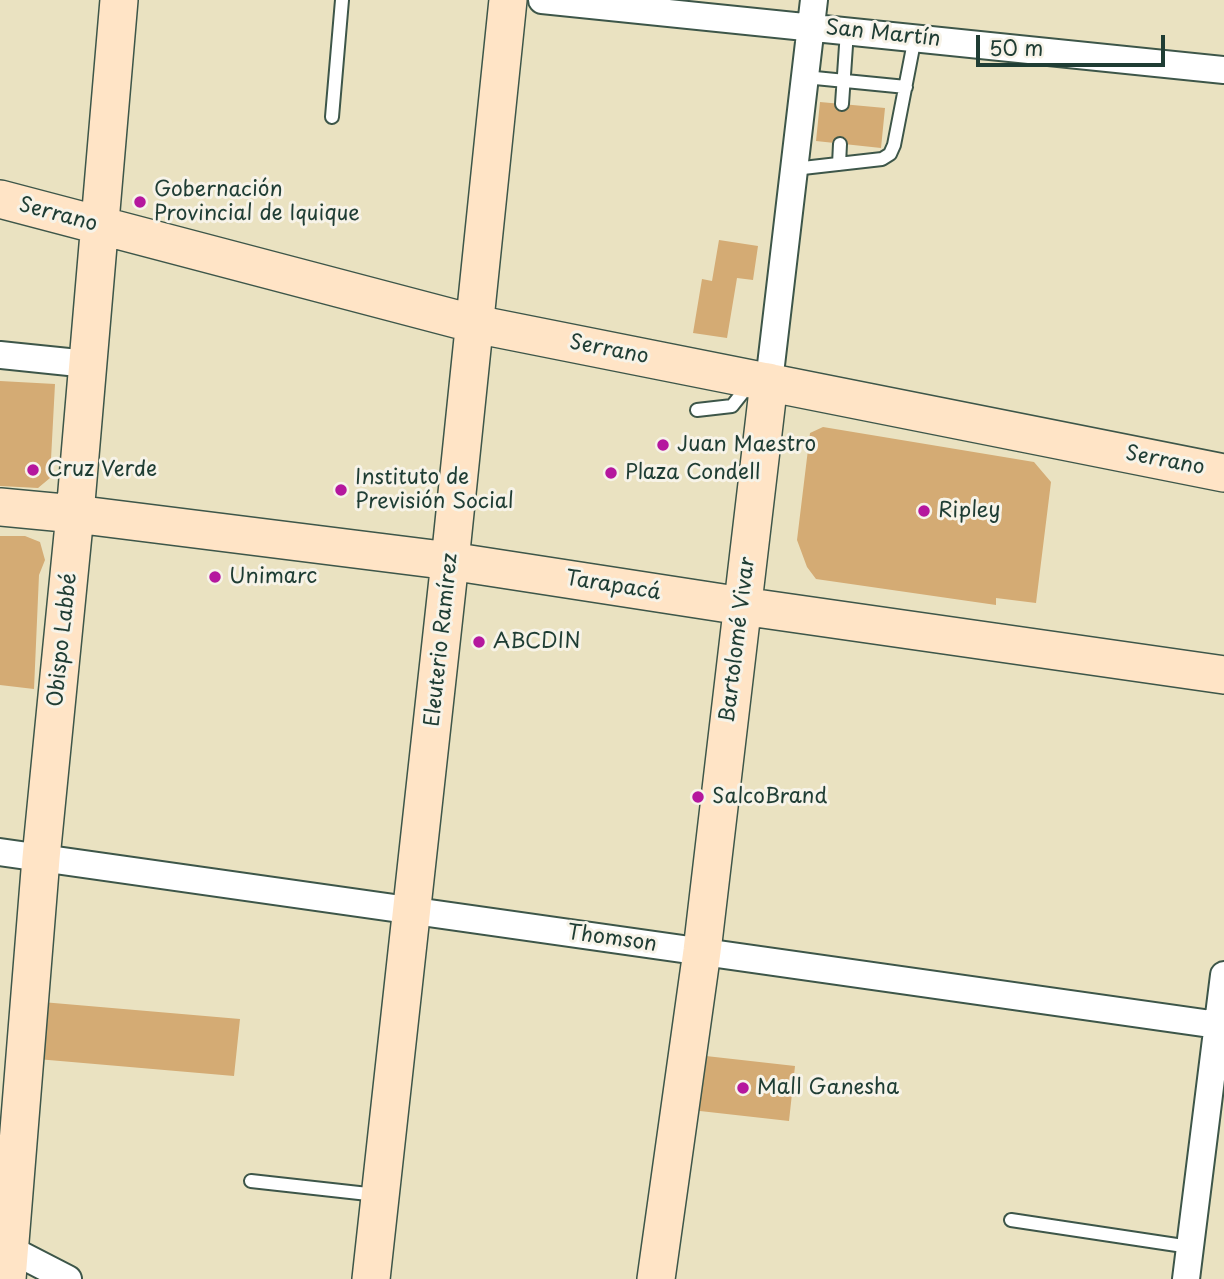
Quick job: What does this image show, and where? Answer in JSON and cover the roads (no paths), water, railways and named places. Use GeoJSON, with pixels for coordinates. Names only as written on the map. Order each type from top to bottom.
{"type":"FeatureCollection","features":[{"type":"Feature","properties":{"kind":"street","name":"Obispo Labbé"},"geometry":{"type":"LineString","coordinates":[[6,1257],[75,514],[119,0]]}},
{"type":"Feature","properties":{"kind":"street","name":"Eleuterio Ramírez"},"geometry":{"type":"LineString","coordinates":[[371,1279],[508,0]]}},
{"type":"Feature","properties":{"kind":"street","name":"San Martín"},"geometry":{"type":"LineString","coordinates":[[542,0],[1224,70]]}},
{"type":"Feature","properties":{"kind":"street","name":"Bartolomé Vivar"},"geometry":{"type":"LineString","coordinates":[[656,1279],[702,951],[741,606],[761,381],[794,169],[814,0]]}},
{"type":"Feature","properties":{"kind":"street","name":"Serrano"},"geometry":{"type":"LineString","coordinates":[[0,200],[475,324],[1224,473]]}},
{"type":"Feature","properties":{"kind":"street"},"geometry":{"type":"LineString","coordinates":[[0,355],[88,364]]}},
{"type":"Feature","properties":{"kind":"street","name":"Tarapacá"},"geometry":{"type":"LineString","coordinates":[[0,507],[450,561],[741,606],[1224,675]]}},
{"type":"Feature","properties":{"kind":"street","name":"Thomson"},"geometry":{"type":"LineString","coordinates":[[0,852],[1221,1025]]}},
{"type":"Feature","properties":{"kind":"street"},"geometry":{"type":"LineString","coordinates":[[1186,1279],[1221,1025],[1224,975]]}},
{"type":"Feature","properties":{"kind":"street"},"geometry":{"type":"LineString","coordinates":[[6,1257],[68,1279]]}},
{"type":"Feature","properties":{"kind":"lane"},"geometry":{"type":"LineString","coordinates":[[332,117],[342,0]]}},
{"type":"Feature","properties":{"kind":"lane"},"geometry":{"type":"LineString","coordinates":[[842,104],[847,30]]}},
{"type":"Feature","properties":{"kind":"lane"},"geometry":{"type":"LineString","coordinates":[[794,169],[882,159],[890,154],[915,37]]}},
{"type":"Feature","properties":{"kind":"lane"},"geometry":{"type":"LineString","coordinates":[[805,77],[906,87]]}},
{"type":"Feature","properties":{"kind":"lane"},"geometry":{"type":"LineString","coordinates":[[839,164],[840,144]]}},
{"type":"Feature","properties":{"kind":"lane"},"geometry":{"type":"LineString","coordinates":[[697,410],[732,406],[761,381]]}},
{"type":"Feature","properties":{"kind":"lane"},"geometry":{"type":"LineString","coordinates":[[251,1181],[380,1195]]}},
{"type":"Feature","properties":{"kind":"lane"},"geometry":{"type":"LineString","coordinates":[[1011,1220],[1190,1247]]}},
{"type":"Feature","properties":{"kind":"place","name":"Gobernación Provincial de Iquique"},"geometry":{"type":"Point","coordinates":[140,202]}},
{"type":"Feature","properties":{"kind":"place","name":"Juan Maestro"},"geometry":{"type":"Point","coordinates":[663,445]}},
{"type":"Feature","properties":{"kind":"place","name":"Cruz Verde"},"geometry":{"type":"Point","coordinates":[33,470]}},
{"type":"Feature","properties":{"kind":"place","name":"Plaza Condell"},"geometry":{"type":"Point","coordinates":[611,473]}},
{"type":"Feature","properties":{"kind":"place","name":"Instituto de Previsión Social"},"geometry":{"type":"Point","coordinates":[341,490]}},
{"type":"Feature","properties":{"kind":"place","name":"Ripley"},"geometry":{"type":"Point","coordinates":[924,511]}},
{"type":"Feature","properties":{"kind":"place","name":"Unimarc"},"geometry":{"type":"Point","coordinates":[215,577]}},
{"type":"Feature","properties":{"kind":"place","name":"ABCDIN"},"geometry":{"type":"Point","coordinates":[479,642]}},
{"type":"Feature","properties":{"kind":"place","name":"SalcoBrand"},"geometry":{"type":"Point","coordinates":[698,797]}},
{"type":"Feature","properties":{"kind":"place","name":"Mall Ganesha"},"geometry":{"type":"Point","coordinates":[743,1088]}}]}
